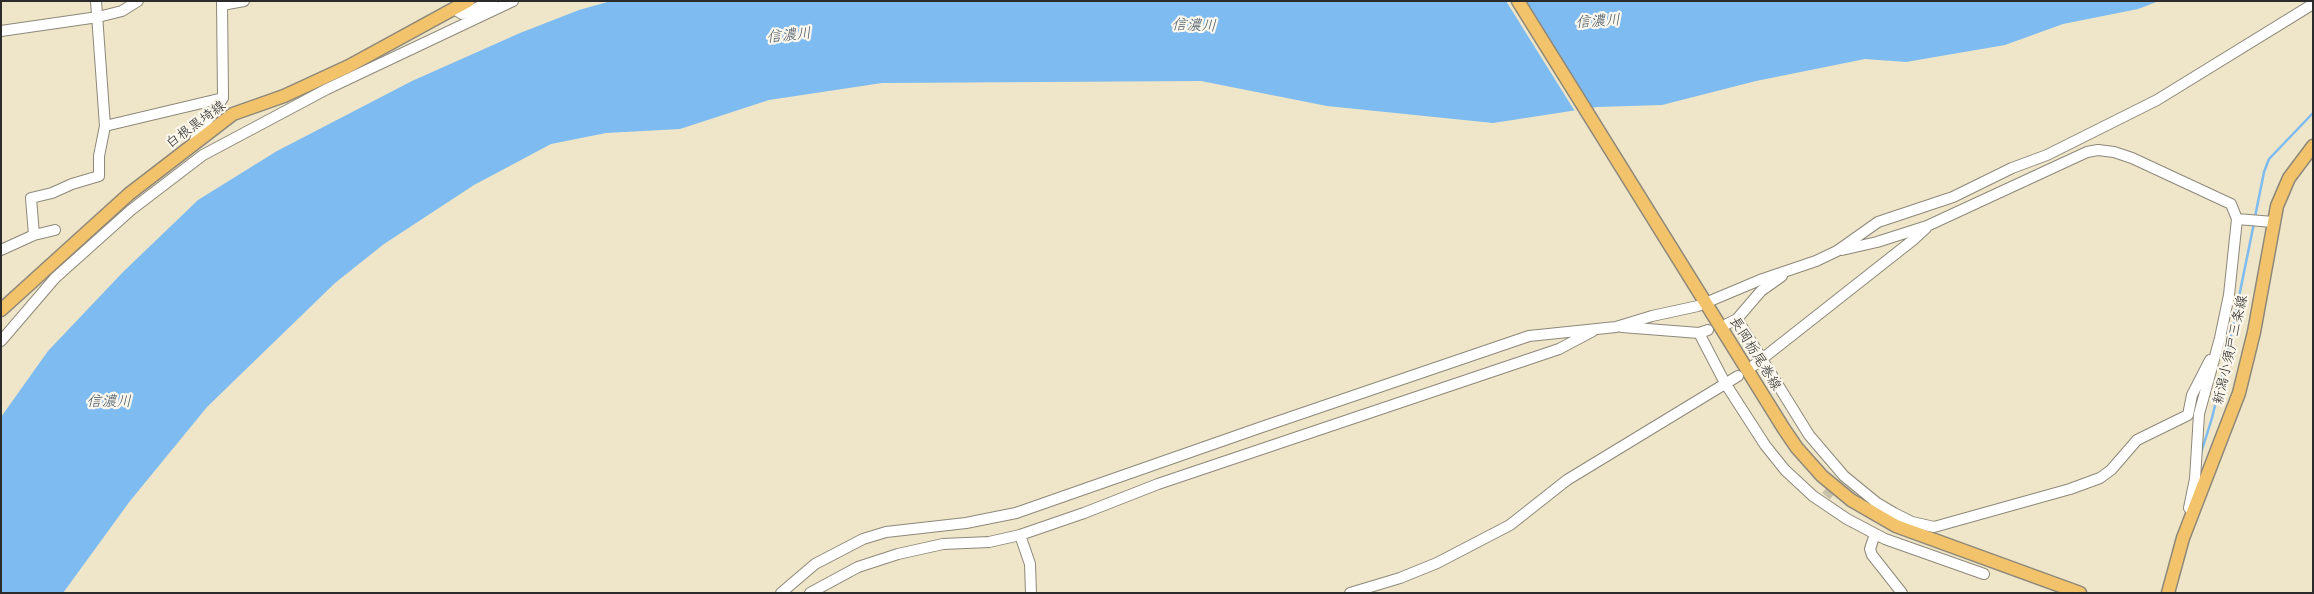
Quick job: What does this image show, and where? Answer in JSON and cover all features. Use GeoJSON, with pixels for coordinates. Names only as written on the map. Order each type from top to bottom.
{"type":"FeatureCollection","features":[{"type":"Feature","properties":{"kind":"main road","name":"白根黒埼線"},"geometry":{"type":"LineString","coordinates":[[1,310],[129,194],[233,114],[276,100],[349,66],[468,1]]}},
{"type":"Feature","properties":{"kind":"main road","name":"長岡栃尾巻線"},"geometry":{"type":"LineString","coordinates":[[1518,1],[1789,435],[1822,476],[1868,511],[1896,526],[1932,533],[2080,593]]}},
{"type":"Feature","properties":{"kind":"main road","name":"新潟小須戸三条線"},"geometry":{"type":"LineString","coordinates":[[2168,593],[2183,538],[2239,393],[2254,332],[2269,222],[2289,178],[2313,146]]}},
{"type":"Feature","properties":{"kind":"street"},"geometry":{"type":"LineString","coordinates":[[34,235],[31,198],[52,193],[72,184],[99,176],[98,156],[105,126],[96,1]]}},
{"type":"Feature","properties":{"kind":"street"},"geometry":{"type":"LineString","coordinates":[[1,30],[122,11],[138,1]]}},
{"type":"Feature","properties":{"kind":"street"},"geometry":{"type":"LineString","coordinates":[[194,144],[196,137],[223,98],[222,3],[244,1]]}},
{"type":"Feature","properties":{"kind":"street"},"geometry":{"type":"LineString","coordinates":[[454,9],[462,14],[493,1]]}},
{"type":"Feature","properties":{"kind":"street"},"geometry":{"type":"LineString","coordinates":[[1,340],[55,278],[130,210],[203,155],[327,89],[513,1]]}},
{"type":"Feature","properties":{"kind":"street"},"geometry":{"type":"LineString","coordinates":[[1616,327],[1702,297],[1816,261],[1837,251],[1878,222],[1953,196],[2012,168],[2048,155],[2157,100],[2313,4]]}},
{"type":"Feature","properties":{"kind":"street"},"geometry":{"type":"LineString","coordinates":[[105,126],[223,98]]}},
{"type":"Feature","properties":{"kind":"street"},"geometry":{"type":"LineString","coordinates":[[1837,251],[1876,242],[1927,226],[2087,152],[2098,150],[2132,158],[2231,204],[2239,220],[2229,295],[2216,353],[2199,414],[2195,479],[2183,528],[2183,538]]}},
{"type":"Feature","properties":{"kind":"street"},"geometry":{"type":"LineString","coordinates":[[2239,220],[2269,222]]}},
{"type":"Feature","properties":{"kind":"street"},"geometry":{"type":"LineString","coordinates":[[1753,366],[1914,240],[1927,226]]}},
{"type":"Feature","properties":{"kind":"street"},"geometry":{"type":"LineString","coordinates":[[2,248],[34,235],[55,230]]}},
{"type":"Feature","properties":{"kind":"street"},"geometry":{"type":"LineString","coordinates":[[1727,324],[1738,319],[1761,291],[1793,268]]}},
{"type":"Feature","properties":{"kind":"street"},"geometry":{"type":"LineString","coordinates":[[1738,319],[1810,435],[1841,478],[1877,503],[1932,533],[2100,478],[2111,470],[2137,440],[2188,415],[2192,395],[2206,366],[2216,353]]}},
{"type":"Feature","properties":{"kind":"street"},"geometry":{"type":"LineString","coordinates":[[781,593],[814,564],[863,539],[886,532],[966,523],[1016,513],[1529,336],[1616,327],[1704,332],[1725,383],[1765,445],[1785,470],[1824,499],[1846,519],[1875,534],[1984,574]]}},
{"type":"Feature","properties":{"kind":"street"},"geometry":{"type":"LineString","coordinates":[[810,593],[858,567],[898,554],[943,544],[988,542],[1020,535],[1084,513],[1158,484],[1560,349],[1598,328]]}},
{"type":"Feature","properties":{"kind":"street"},"geometry":{"type":"LineString","coordinates":[[1350,593],[1400,578],[1437,563],[1510,525],[1567,480],[1738,376]]}},
{"type":"Feature","properties":{"kind":"street"},"geometry":{"type":"LineString","coordinates":[[1925,553],[1932,533]]}},
{"type":"Feature","properties":{"kind":"street"},"geometry":{"type":"LineString","coordinates":[[1875,534],[1870,549],[1872,555],[1902,593]]}},
{"type":"Feature","properties":{"kind":"street"},"geometry":{"type":"LineString","coordinates":[[1020,535],[1030,564],[1031,593]]}},
{"type":"Feature","properties":{"kind":"water","name":"信濃川"},"geometry":{"type":"Polygon","coordinates":[[[611,1],[2159,1],[2138,9],[2063,24],[2005,45],[1906,62],[1865,59],[1756,81],[1662,105],[1597,107],[1493,123],[1327,106],[1201,81],[882,83],[769,100],[680,129],[606,133],[551,144],[474,185],[384,244],[335,283],[207,407],[130,501],[63,593],[1,593],[1,417],[48,351],[123,272],[198,200],[277,151],[412,81],[520,33],[579,10],[611,1]]]}},
{"type":"Feature","properties":{"kind":"pier"},"geometry":{"type":"Polygon","coordinates":[[[1506,1],[1524,1],[1592,111],[1576,113],[1506,1]]]}},
{"type":"Feature","properties":{"kind":"waterway"},"geometry":{"type":"LineString","coordinates":[[2255,217],[2264,172],[2269,159],[2313,113]]}},
{"type":"Feature","properties":{"kind":"waterway"},"geometry":{"type":"LineString","coordinates":[[2201,453],[2212,418],[2228,351],[2254,223]]}},
{"type":"Feature","properties":{"kind":"tunnel"},"geometry":{"type":"LineString","coordinates":[[1826,496],[1839,481]]}}]}
